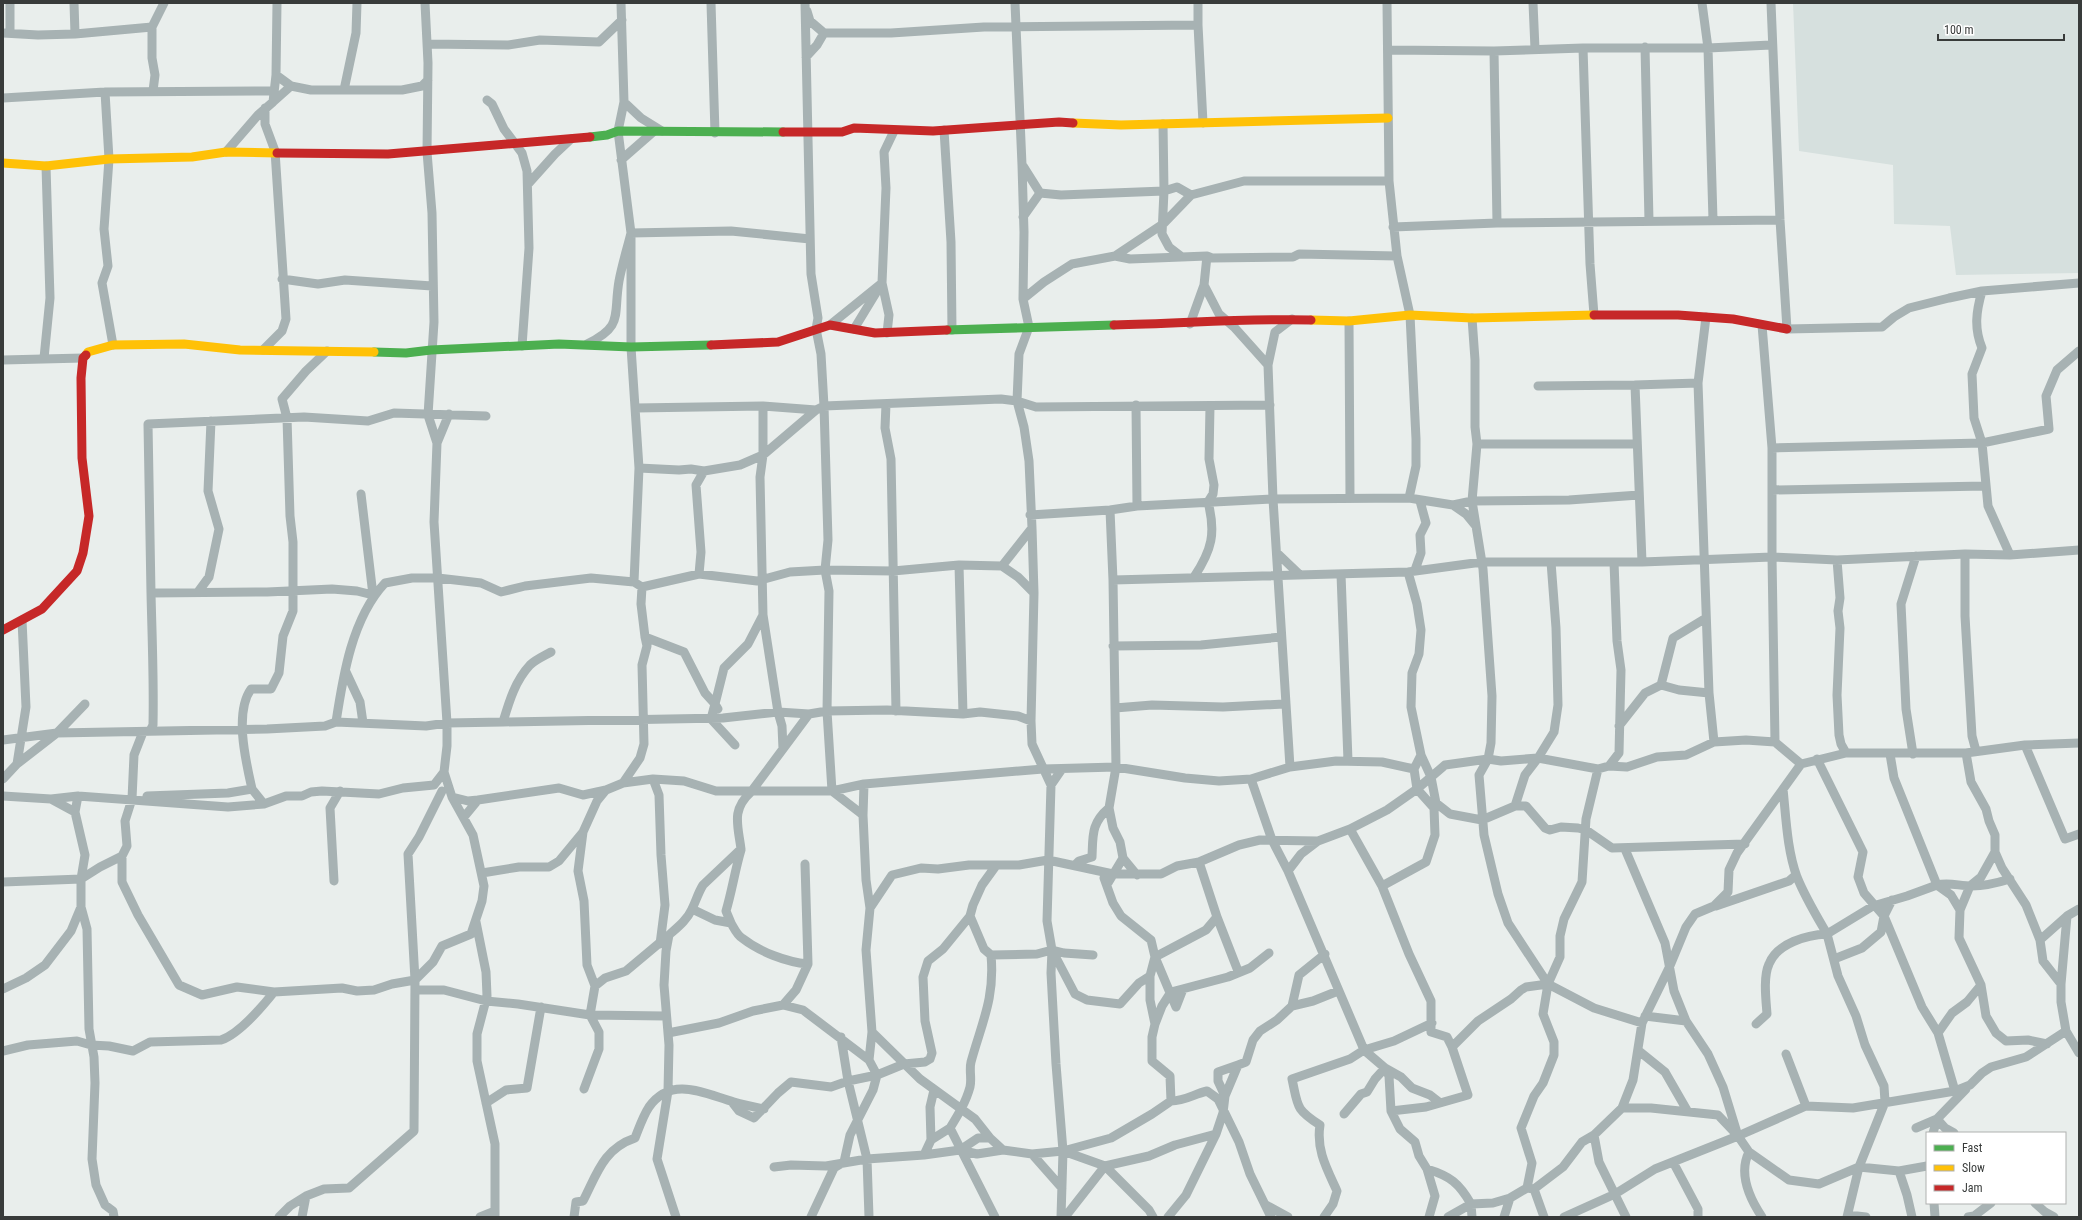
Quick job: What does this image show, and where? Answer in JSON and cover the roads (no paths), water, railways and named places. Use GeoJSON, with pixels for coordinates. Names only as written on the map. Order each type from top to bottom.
{"type":"FeatureCollection","features":[{"type":"Feature","properties":{"kind":"street"},"geometry":{"type":"LineString","coordinates":[[10,3],[6,33],[38,35],[76,34],[152,27]]}},
{"type":"Feature","properties":{"kind":"street"},"geometry":{"type":"LineString","coordinates":[[74,3],[76,34]]}},
{"type":"Feature","properties":{"kind":"street"},"geometry":{"type":"LineString","coordinates":[[153,91],[155,75],[152,58],[152,27],[164,3]]}},
{"type":"Feature","properties":{"kind":"street"},"geometry":{"type":"LineString","coordinates":[[273,102],[273,91],[276,75],[277,3]]}},
{"type":"Feature","properties":{"kind":"street"},"geometry":{"type":"LineString","coordinates":[[344,90],[356,33],[357,3]]}},
{"type":"Feature","properties":{"kind":"street"},"geometry":{"type":"LineString","coordinates":[[425,3],[428,44],[427,152],[432,213],[432,286],[434,322],[428,415],[437,443],[434,522],[447,723],[447,746],[444,772],[452,797],[473,835],[484,886],[482,901],[471,934],[442,946],[433,962],[415,980],[392,984],[374,990],[357,991],[342,988],[274,992],[237,987],[202,995],[179,985],[138,915],[122,882],[122,856],[127,846],[125,821],[132,799],[134,755],[147,732],[153,725],[154,679],[151,637],[148,424],[304,417],[368,421],[394,413],[428,415],[449,414],[486,416]]}},
{"type":"Feature","properties":{"kind":"street"},"geometry":{"type":"LineString","coordinates":[[621,3],[624,102],[618,131],[631,233],[631,347],[639,468],[638,584],[646,646],[642,666],[644,744],[640,758],[623,783]]}},
{"type":"Feature","properties":{"kind":"street"},"geometry":{"type":"LineString","coordinates":[[711,3],[715,133]]}},
{"type":"Feature","properties":{"kind":"street"},"geometry":{"type":"LineString","coordinates":[[1015,3],[1024,217],[1023,299],[1028,327],[1019,354],[1018,401],[1024,427],[1029,461],[1030,514],[1032,528],[1034,593],[1031,721],[1032,744],[1051,785],[1046,921],[1052,950],[1051,973],[1063,1151],[1061,1217]]}},
{"type":"Feature","properties":{"kind":"street"},"geometry":{"type":"LineString","coordinates":[[1198,3],[1203,123]]}},
{"type":"Feature","properties":{"kind":"street"},"geometry":{"type":"LineString","coordinates":[[1387,3],[1388,118],[1393,227],[1397,256],[1410,315],[1416,466],[1409,498]]}},
{"type":"Feature","properties":{"kind":"street"},"geometry":{"type":"LineString","coordinates":[[1534,3],[1535,49]]}},
{"type":"Feature","properties":{"kind":"street"},"geometry":{"type":"LineString","coordinates":[[1702,3],[1708,48],[1713,220]]}},
{"type":"Feature","properties":{"kind":"street"},"geometry":{"type":"LineString","coordinates":[[1771,3],[1771,45],[1787,329]]}},
{"type":"Feature","properties":{"kind":"street"},"geometry":{"type":"LineString","coordinates":[[805,4],[810,21],[824,33],[891,33],[984,27],[1198,26]]}},
{"type":"Feature","properties":{"kind":"street"},"geometry":{"type":"LineString","coordinates":[[805,4],[811,274],[818,318],[816,329],[821,354],[820,408],[828,540],[825,570],[828,591],[827,711],[832,791],[863,815]]}},
{"type":"Feature","properties":{"kind":"street"},"geometry":{"type":"LineString","coordinates":[[428,44],[508,45],[540,40],[599,42],[622,20]]}},
{"type":"Feature","properties":{"kind":"street"},"geometry":{"type":"LineString","coordinates":[[806,56],[817,45],[824,33]]}},
{"type":"Feature","properties":{"kind":"street"},"geometry":{"type":"LineString","coordinates":[[1388,50],[1494,51],[1645,47],[1708,48],[1771,45]]}},
{"type":"Feature","properties":{"kind":"street"},"geometry":{"type":"LineString","coordinates":[[1645,47],[1649,220]]}},
{"type":"Feature","properties":{"kind":"street"},"geometry":{"type":"LineString","coordinates":[[1582,48],[1594,315]]}},
{"type":"Feature","properties":{"kind":"street"},"geometry":{"type":"LineString","coordinates":[[1494,51],[1497,223]]}},
{"type":"Feature","properties":{"kind":"street"},"geometry":{"type":"LineString","coordinates":[[276,75],[291,86],[311,90],[409,89],[422,86],[428,80]]}},
{"type":"Feature","properties":{"kind":"street"},"geometry":{"type":"LineString","coordinates":[[226,152],[258,115],[291,86]]}},
{"type":"Feature","properties":{"kind":"street"},"geometry":{"type":"LineString","coordinates":[[3,98],[105,92],[273,91]]}},
{"type":"Feature","properties":{"kind":"street"},"geometry":{"type":"LineString","coordinates":[[105,92],[109,159],[104,229],[108,266],[102,283],[113,345]]}},
{"type":"Feature","properties":{"kind":"street"},"geometry":{"type":"LineString","coordinates":[[487,100],[492,104],[504,129],[516,143],[525,162],[529,182],[527,193],[529,248],[522,346]]}},
{"type":"Feature","properties":{"kind":"street"},"geometry":{"type":"LineString","coordinates":[[624,102],[641,118],[663,132]]}},
{"type":"Feature","properties":{"kind":"street"},"geometry":{"type":"LineString","coordinates":[[263,350],[282,331],[286,319],[282,280],[275,151],[265,124],[266,108]]}},
{"type":"Feature","properties":{"kind":"street"},"geometry":{"type":"LineString","coordinates":[[3,164],[46,166],[109,159],[192,157],[226,152],[275,151],[358,154],[427,152],[490,144],[571,139],[607,135],[618,131],[715,133],[842,132],[854,128],[894,131],[944,130],[994,128],[1020,124],[1059,122],[1109,126],[1388,118]]}},
{"type":"Feature","properties":{"kind":"street"},"geometry":{"type":"LineString","coordinates":[[1163,124],[1164,191],[1162,234],[1169,247],[1182,257]]}},
{"type":"Feature","properties":{"kind":"street"},"geometry":{"type":"LineString","coordinates":[[944,130],[951,242],[952,330]]}},
{"type":"Feature","properties":{"kind":"street"},"geometry":{"type":"LineString","coordinates":[[887,333],[889,315],[882,283],[886,188],[884,152],[894,131]]}},
{"type":"Feature","properties":{"kind":"street"},"geometry":{"type":"LineString","coordinates":[[621,160],[653,132]]}},
{"type":"Feature","properties":{"kind":"street"},"geometry":{"type":"LineString","coordinates":[[529,182],[571,139]]}},
{"type":"Feature","properties":{"kind":"street"},"geometry":{"type":"LineString","coordinates":[[1022,165],[1040,194]]}},
{"type":"Feature","properties":{"kind":"street"},"geometry":{"type":"LineString","coordinates":[[44,358],[50,298],[46,166]]}},
{"type":"Feature","properties":{"kind":"street"},"geometry":{"type":"LineString","coordinates":[[1115,256],[1163,224],[1191,195],[1244,182],[1390,181]]}},
{"type":"Feature","properties":{"kind":"street"},"geometry":{"type":"LineString","coordinates":[[1040,194],[1061,195],[1164,191],[1177,187],[1191,195]]}},
{"type":"Feature","properties":{"kind":"street"},"geometry":{"type":"LineString","coordinates":[[1024,217],[1040,194]]}},
{"type":"Feature","properties":{"kind":"street"},"geometry":{"type":"LineString","coordinates":[[1393,227],[1649,220],[1780,220]]}},
{"type":"Feature","properties":{"kind":"street"},"geometry":{"type":"LineString","coordinates":[[631,233],[730,231],[810,239]]}},
{"type":"Feature","properties":{"kind":"street"},"geometry":{"type":"LineString","coordinates":[[585,344],[603,336],[616,319],[619,281],[631,233]]}},
{"type":"Feature","properties":{"kind":"street"},"geometry":{"type":"LineString","coordinates":[[1023,299],[1044,282],[1072,264],[1115,256],[1130,259],[1207,256],[1212,258],[1293,257],[1299,254],[1397,256]]}},
{"type":"Feature","properties":{"kind":"street"},"geometry":{"type":"LineString","coordinates":[[1190,324],[1204,285],[1207,256]]}},
{"type":"Feature","properties":{"kind":"street"},"geometry":{"type":"LineString","coordinates":[[282,280],[318,284],[345,280],[432,286]]}},
{"type":"Feature","properties":{"kind":"street"},"geometry":{"type":"LineString","coordinates":[[830,325],[875,333],[887,333],[1028,327],[1190,324],[1274,318],[1349,321],[1410,315],[1472,318],[1594,315],[1706,316],[1733,319],[1787,329],[1882,328],[1894,317],[1909,308],[1982,291],[2079,282]]}},
{"type":"Feature","properties":{"kind":"street"},"geometry":{"type":"LineString","coordinates":[[3,630],[42,609],[77,571],[83,553],[89,516],[82,458],[81,378],[83,358],[88,352],[113,345],[184,344],[240,350],[406,353],[431,350],[585,344],[631,347],[778,342],[830,325],[882,283]]}},
{"type":"Feature","properties":{"kind":"street"},"geometry":{"type":"LineString","coordinates":[[854,329],[882,283]]}},
{"type":"Feature","properties":{"kind":"street"},"geometry":{"type":"LineString","coordinates":[[1204,285],[1220,314],[1234,327],[1268,365]]}},
{"type":"Feature","properties":{"kind":"street"},"geometry":{"type":"LineString","coordinates":[[1982,291],[1976,312],[1976,335],[1982,348],[1972,374],[1974,418],[1982,443],[1986,472],[1985,486],[1988,506],[2010,555]]}},
{"type":"Feature","properties":{"kind":"street"},"geometry":{"type":"LineString","coordinates":[[1706,316],[1698,383],[1709,693],[1714,742]]}},
{"type":"Feature","properties":{"kind":"street"},"geometry":{"type":"LineString","coordinates":[[1472,318],[1475,427],[1478,444],[1472,501],[1482,562],[1492,696],[1491,743],[1488,759],[1479,775],[1482,820],[1498,894],[1508,923],[1548,984],[1594,1008],[1643,1020],[1686,1021]]}},
{"type":"Feature","properties":{"kind":"street"},"geometry":{"type":"LineString","coordinates":[[1290,767],[1284,704],[1279,575],[1273,499],[1268,365],[1274,332],[1292,319]]}},
{"type":"Feature","properties":{"kind":"street"},"geometry":{"type":"LineString","coordinates":[[1349,321],[1350,498]]}},
{"type":"Feature","properties":{"kind":"street"},"geometry":{"type":"LineString","coordinates":[[1762,324],[1772,448],[1775,742]]}},
{"type":"Feature","properties":{"kind":"street"},"geometry":{"type":"LineString","coordinates":[[264,804],[252,789],[243,730],[245,697],[251,689],[271,689],[279,673],[283,636],[293,611],[292,590],[294,542],[290,516],[287,418],[282,399],[306,371],[327,351]]}},
{"type":"Feature","properties":{"kind":"street"},"geometry":{"type":"LineString","coordinates":[[1772,448],[1982,443],[2049,429],[2046,396],[2058,370],[2079,351]]}},
{"type":"Feature","properties":{"kind":"street"},"geometry":{"type":"LineString","coordinates":[[3,360],[83,358]]}},
{"type":"Feature","properties":{"kind":"street"},"geometry":{"type":"LineString","coordinates":[[1538,386],[1698,383]]}},
{"type":"Feature","properties":{"kind":"street"},"geometry":{"type":"LineString","coordinates":[[1635,385],[1636,444],[1642,562]]}},
{"type":"Feature","properties":{"kind":"street"},"geometry":{"type":"LineString","coordinates":[[636,408],[763,406],[820,408],[1001,399],[1018,401],[1036,407],[1270,405]]}},
{"type":"Feature","properties":{"kind":"street"},"geometry":{"type":"LineString","coordinates":[[886,404],[885,428],[891,459],[896,711]]}},
{"type":"Feature","properties":{"kind":"street"},"geometry":{"type":"LineString","coordinates":[[1136,405],[1137,506]]}},
{"type":"Feature","properties":{"kind":"street"},"geometry":{"type":"LineString","coordinates":[[763,406],[763,455],[760,477],[763,615],[778,712],[782,726],[783,749]]}},
{"type":"Feature","properties":{"kind":"street"},"geometry":{"type":"LineString","coordinates":[[1194,577],[1207,558],[1213,519],[1208,502],[1213,494],[1214,485],[1209,459],[1210,406]]}},
{"type":"Feature","properties":{"kind":"street"},"geometry":{"type":"LineString","coordinates":[[639,468],[679,470],[691,469],[704,471],[740,465],[763,455],[820,408]]}},
{"type":"Feature","properties":{"kind":"street"},"geometry":{"type":"LineString","coordinates":[[437,443],[449,414]]}},
{"type":"Feature","properties":{"kind":"street"},"geometry":{"type":"LineString","coordinates":[[198,592],[209,577],[219,529],[208,491],[212,421]]}},
{"type":"Feature","properties":{"kind":"street"},"geometry":{"type":"LineString","coordinates":[[1478,444],[1636,444]]}},
{"type":"Feature","properties":{"kind":"street"},"geometry":{"type":"LineString","coordinates":[[699,574],[700,552],[696,485],[704,471]]}},
{"type":"Feature","properties":{"kind":"street"},"geometry":{"type":"LineString","coordinates":[[1772,490],[1985,486]]}},
{"type":"Feature","properties":{"kind":"street"},"geometry":{"type":"LineString","coordinates":[[361,494],[373,595]]}},
{"type":"Feature","properties":{"kind":"street"},"geometry":{"type":"LineString","coordinates":[[1030,514],[1110,510],[1137,506],[1273,499],[1409,498],[1420,501],[1453,505],[1472,501],[1569,500],[1639,495]]}},
{"type":"Feature","properties":{"kind":"street"},"geometry":{"type":"LineString","coordinates":[[1420,501],[1426,524],[1420,535],[1421,553],[1412,571],[1421,630],[1419,654],[1412,673],[1412,707],[1421,755],[1431,777],[1436,803],[1450,814],[1482,820],[1515,806],[1526,806],[1545,828],[1550,830],[1561,827],[1586,830],[1612,848],[1625,849],[1697,844],[1745,844]]}},
{"type":"Feature","properties":{"kind":"street"},"geometry":{"type":"LineString","coordinates":[[1453,505],[1466,514],[1476,527]]}},
{"type":"Feature","properties":{"kind":"street"},"geometry":{"type":"LineString","coordinates":[[1110,510],[1113,580],[1116,767],[1109,808],[1113,828],[1120,842],[1123,858],[1137,874]]}},
{"type":"Feature","properties":{"kind":"street"},"geometry":{"type":"LineString","coordinates":[[1002,566],[1032,528]]}},
{"type":"Feature","properties":{"kind":"street"},"geometry":{"type":"LineString","coordinates":[[1113,580],[1412,571],[1482,562],[1642,562],[1772,557],[1837,560],[1965,554],[2010,555],[2079,550]]}},
{"type":"Feature","properties":{"kind":"street"},"geometry":{"type":"LineString","coordinates":[[1277,553],[1299,574]]}},
{"type":"Feature","properties":{"kind":"street"},"geometry":{"type":"LineString","coordinates":[[1965,554],[1965,616],[1972,736],[1976,751]]}},
{"type":"Feature","properties":{"kind":"street"},"geometry":{"type":"LineString","coordinates":[[1913,754],[1906,710],[1900,604],[1916,556]]}},
{"type":"Feature","properties":{"kind":"street"},"geometry":{"type":"LineString","coordinates":[[1837,560],[1840,598],[1838,611],[1840,628],[1837,695],[1839,735],[1841,744],[1846,752]]}},
{"type":"Feature","properties":{"kind":"street"},"geometry":{"type":"LineString","coordinates":[[1515,806],[1525,774],[1538,758],[1554,732],[1558,705],[1556,628],[1551,562]]}},
{"type":"Feature","properties":{"kind":"street"},"geometry":{"type":"LineString","coordinates":[[1609,766],[1619,753],[1621,670],[1617,641],[1614,562]]}},
{"type":"Feature","properties":{"kind":"street"},"geometry":{"type":"LineString","coordinates":[[959,565],[963,714]]}},
{"type":"Feature","properties":{"kind":"street"},"geometry":{"type":"LineString","coordinates":[[336,722],[341,686],[346,672],[350,648],[373,595],[385,583],[412,578],[438,578],[481,583],[501,592],[591,578],[638,584],[699,574],[762,581],[790,572],[825,570],[893,571],[959,565],[1002,566],[1018,577],[1034,593]]}},
{"type":"Feature","properties":{"kind":"street"},"geometry":{"type":"LineString","coordinates":[[1341,574],[1348,761]]}},
{"type":"Feature","properties":{"kind":"street"},"geometry":{"type":"LineString","coordinates":[[151,593],[332,589],[357,591],[373,595]]}},
{"type":"Feature","properties":{"kind":"street"},"geometry":{"type":"LineString","coordinates":[[711,719],[724,668],[748,644],[763,615]]}},
{"type":"Feature","properties":{"kind":"street"},"geometry":{"type":"LineString","coordinates":[[1619,726],[1645,693],[1661,684],[1673,638],[1706,618]]}},
{"type":"Feature","properties":{"kind":"street"},"geometry":{"type":"LineString","coordinates":[[17,764],[26,707],[22,620]]}},
{"type":"Feature","properties":{"kind":"street"},"geometry":{"type":"LineString","coordinates":[[645,637],[684,652],[704,693],[715,704],[723,718]]}},
{"type":"Feature","properties":{"kind":"street"},"geometry":{"type":"LineString","coordinates":[[1113,646],[1201,645],[1281,637]]}},
{"type":"Feature","properties":{"kind":"street"},"geometry":{"type":"LineString","coordinates":[[503,722],[510,697],[519,679],[530,664],[551,652]]}},
{"type":"Feature","properties":{"kind":"street"},"geometry":{"type":"LineString","coordinates":[[346,672],[360,702],[363,723]]}},
{"type":"Feature","properties":{"kind":"street"},"geometry":{"type":"LineString","coordinates":[[1661,684],[1679,690],[1709,693]]}},
{"type":"Feature","properties":{"kind":"street"},"geometry":{"type":"LineString","coordinates":[[3,779],[17,764],[57,733],[85,704]]}},
{"type":"Feature","properties":{"kind":"street"},"geometry":{"type":"LineString","coordinates":[[1115,708],[1152,706],[1223,707],[1284,704]]}},
{"type":"Feature","properties":{"kind":"street"},"geometry":{"type":"LineString","coordinates":[[3,740],[57,733],[243,730],[324,726],[336,722],[426,726],[447,723],[644,718],[711,719],[778,712],[809,714],[827,711],[896,711],[963,714],[980,712],[1009,714],[1031,721]]}},
{"type":"Feature","properties":{"kind":"street"},"geometry":{"type":"LineString","coordinates":[[808,964],[790,962],[741,938],[731,924],[726,911],[741,849],[738,809],[742,800],[751,792],[809,714]]}},
{"type":"Feature","properties":{"kind":"street"},"geometry":{"type":"LineString","coordinates":[[711,719],[735,745]]}},
{"type":"Feature","properties":{"kind":"street"},"geometry":{"type":"LineString","coordinates":[[870,908],[892,875],[921,868],[938,869],[969,865],[995,867],[1048,860],[1113,874],[1161,874],[1177,866],[1200,862],[1239,845],[1260,840],[1318,840],[1350,829],[1387,810],[1417,789],[1445,764],[1488,759],[1500,761],[1538,758],[1598,769],[1609,766],[1627,767],[1657,757],[1686,756],[1714,742],[1746,740],[1775,742],[1801,764]]}},
{"type":"Feature","properties":{"kind":"street"},"geometry":{"type":"LineString","coordinates":[[1714,906],[1728,892],[1728,870],[1737,853],[1745,844],[1801,764],[1846,752],[1890,754],[1966,753],[2025,745],[2079,743]]}},
{"type":"Feature","properties":{"kind":"street"},"geometry":{"type":"LineString","coordinates":[[2025,745],[2066,839],[2079,834]]}},
{"type":"Feature","properties":{"kind":"street"},"geometry":{"type":"LineString","coordinates":[[1966,753],[1971,782],[1986,809],[1995,835],[1995,852],[1981,878],[1970,886],[1960,910],[1959,938],[1981,985],[1986,1016],[1996,1033],[2006,1041],[2028,1040],[2047,1044]]}},
{"type":"Feature","properties":{"kind":"street"},"geometry":{"type":"LineString","coordinates":[[1890,754],[1894,778],[1937,884],[1950,895],[1960,910]]}},
{"type":"Feature","properties":{"kind":"street"},"geometry":{"type":"LineString","coordinates":[[1382,886],[1426,862],[1435,835],[1434,808],[1417,789],[1414,769],[1421,755]]}},
{"type":"Feature","properties":{"kind":"street"},"geometry":{"type":"LineString","coordinates":[[1817,759],[1863,852],[1858,877],[1864,894],[1873,906],[1884,916],[1922,1007],[1938,1033],[1955,1090]]}},
{"type":"Feature","properties":{"kind":"street"},"geometry":{"type":"LineString","coordinates":[[3,796],[51,799],[78,796],[228,807],[264,804],[286,796],[302,796],[311,792],[322,790],[379,794],[403,788],[434,785],[452,797],[468,801],[559,788],[583,795],[606,790],[623,783],[653,779],[684,781],[716,791],[832,791],[864,784],[1043,769],[1116,767],[1185,778],[1219,781],[1251,779],[1290,767],[1336,760],[1382,762],[1414,769]]}},
{"type":"Feature","properties":{"kind":"street"},"geometry":{"type":"LineString","coordinates":[[1051,785],[1062,769]]}},
{"type":"Feature","properties":{"kind":"street"},"geometry":{"type":"LineString","coordinates":[[1544,1217],[1531,1188],[1532,1163],[1521,1128],[1534,1096],[1543,1083],[1554,1055],[1554,1042],[1543,1014],[1548,984],[1560,957],[1560,936],[1564,918],[1582,882],[1586,819],[1598,769]]}},
{"type":"Feature","properties":{"kind":"street"},"geometry":{"type":"LineString","coordinates":[[434,785],[444,772]]}},
{"type":"Feature","properties":{"kind":"street"},"geometry":{"type":"LineString","coordinates":[[653,779],[659,795],[661,855],[665,905],[660,944]]}},
{"type":"Feature","properties":{"kind":"street"},"geometry":{"type":"LineString","coordinates":[[1251,779],[1272,840],[1288,870],[1325,954],[1338,991],[1364,1050],[1385,1068],[1401,1076],[1412,1088],[1430,1095],[1439,1102]]}},
{"type":"Feature","properties":{"kind":"street"},"geometry":{"type":"LineString","coordinates":[[864,784],[863,815],[866,880],[870,908],[866,950],[872,1032],[869,1060]]}},
{"type":"Feature","properties":{"kind":"street"},"geometry":{"type":"LineString","coordinates":[[132,799],[148,795],[228,793],[252,789]]}},
{"type":"Feature","properties":{"kind":"street"},"geometry":{"type":"LineString","coordinates":[[1783,789],[1788,836],[1796,875],[1810,905],[1827,934],[1834,959],[1865,1045],[1884,1086],[1885,1102],[1859,1167],[1848,1216],[1866,1217]]}},
{"type":"Feature","properties":{"kind":"street"},"geometry":{"type":"LineString","coordinates":[[482,873],[519,867],[549,867],[560,861],[583,832],[597,801],[606,790]]}},
{"type":"Feature","properties":{"kind":"street"},"geometry":{"type":"LineString","coordinates":[[334,881],[330,808],[340,791]]}},
{"type":"Feature","properties":{"kind":"street"},"geometry":{"type":"LineString","coordinates":[[279,1217],[290,1206],[306,1196],[324,1189],[349,1188],[414,1131],[415,980],[408,854],[419,837],[442,791]]}},
{"type":"Feature","properties":{"kind":"street"},"geometry":{"type":"LineString","coordinates":[[78,796],[75,812],[85,855],[81,879],[82,908],[88,929],[89,1029],[94,1057],[95,1083],[92,1159],[96,1185],[106,1206],[113,1212],[114,1217]]}},
{"type":"Feature","properties":{"kind":"street"},"geometry":{"type":"LineString","coordinates":[[51,799],[75,812]]}},
{"type":"Feature","properties":{"kind":"street"},"geometry":{"type":"LineString","coordinates":[[464,817],[478,800]]}},
{"type":"Feature","properties":{"kind":"street"},"geometry":{"type":"LineString","coordinates":[[1074,865],[1079,861],[1092,857],[1093,836],[1098,817],[1109,808]]}},
{"type":"Feature","properties":{"kind":"street"},"geometry":{"type":"LineString","coordinates":[[1350,829],[1382,886],[1409,954],[1431,1001],[1432,1032],[1447,1037],[1452,1047],[1468,1095],[1439,1102],[1426,1107],[1390,1111]]}},
{"type":"Feature","properties":{"kind":"street"},"geometry":{"type":"LineString","coordinates":[[583,832],[578,871],[584,901],[588,965],[595,986],[590,1014],[599,1032],[599,1049],[584,1089]]}},
{"type":"Feature","properties":{"kind":"street"},"geometry":{"type":"LineString","coordinates":[[1288,870],[1301,854],[1318,840]]}},
{"type":"Feature","properties":{"kind":"street"},"geometry":{"type":"LineString","coordinates":[[595,986],[605,978],[626,971],[682,924],[692,909],[698,892],[741,849]]}},
{"type":"Feature","properties":{"kind":"street"},"geometry":{"type":"LineString","coordinates":[[1625,849],[1662,936],[1674,992],[1686,1021],[1708,1054],[1723,1087],[1738,1136]]}},
{"type":"Feature","properties":{"kind":"street"},"geometry":{"type":"LineString","coordinates":[[1995,852],[2026,905],[2040,940],[2043,961],[2061,984]]}},
{"type":"Feature","properties":{"kind":"street"},"geometry":{"type":"LineString","coordinates":[[3,882],[81,879],[122,856]]}},
{"type":"Feature","properties":{"kind":"street"},"geometry":{"type":"LineString","coordinates":[[1108,883],[1123,858]]}},
{"type":"Feature","properties":{"kind":"street"},"geometry":{"type":"LineString","coordinates":[[1200,862],[1217,917],[1238,971]]}},
{"type":"Feature","properties":{"kind":"street"},"geometry":{"type":"LineString","coordinates":[[783,1005],[796,990],[808,964],[805,864]]}},
{"type":"Feature","properties":{"kind":"street"},"geometry":{"type":"LineString","coordinates":[[574,1217],[576,1202],[583,1201],[600,1164],[621,1143],[635,1138],[650,1107],[668,1091],[686,1089],[702,1091],[732,1102],[739,1111],[754,1118],[791,1082],[831,1087],[848,1081],[876,1075],[904,1064],[925,1062],[930,1059],[932,1053],[925,1021],[923,977],[928,961],[943,949],[970,916],[982,885],[995,867]]}},
{"type":"Feature","properties":{"kind":"street"},"geometry":{"type":"LineString","coordinates":[[1099,870],[1108,883],[1113,903],[1121,916],[1151,940],[1156,957],[1176,1007],[1183,989]]}},
{"type":"Feature","properties":{"kind":"street"},"geometry":{"type":"LineString","coordinates":[[1448,1217],[1471,1204],[1493,1203],[1510,1198],[1531,1188],[1563,1167],[1582,1142],[1594,1135],[1622,1108],[1633,1080],[1643,1020],[1669,968],[1686,927],[1695,914],[1714,906],[1789,881],[1796,875]]}},
{"type":"Feature","properties":{"kind":"street"},"geometry":{"type":"LineString","coordinates":[[1756,1024],[1767,1014],[1766,989],[1768,964],[1775,954],[1796,940],[1812,934],[1827,934],[1873,906],[1907,896],[1937,884],[1947,882],[1970,886],[1990,884],[2010,879]]}},
{"type":"Feature","properties":{"kind":"street"},"geometry":{"type":"LineString","coordinates":[[1834,959],[1862,948],[1881,932],[1884,916],[1892,900]]}},
{"type":"Feature","properties":{"kind":"street"},"geometry":{"type":"LineString","coordinates":[[3,989],[26,978],[45,965],[71,931],[82,908]]}},
{"type":"Feature","properties":{"kind":"street"},"geometry":{"type":"LineString","coordinates":[[692,909],[715,920],[731,924]]}},
{"type":"Feature","properties":{"kind":"street"},"geometry":{"type":"LineString","coordinates":[[2040,940],[2067,916],[2079,909]]}},
{"type":"Feature","properties":{"kind":"street"},"geometry":{"type":"LineString","coordinates":[[970,916],[984,949],[991,955],[1037,954],[1052,950],[1064,953],[1093,955]]}},
{"type":"Feature","properties":{"kind":"street"},"geometry":{"type":"LineString","coordinates":[[2067,916],[2061,984],[2061,1002],[2066,1031],[2079,1053]]}},
{"type":"Feature","properties":{"kind":"street"},"geometry":{"type":"LineString","coordinates":[[1155,1024],[1150,1000],[1150,976],[1156,957],[1206,930],[1217,917]]}},
{"type":"Feature","properties":{"kind":"street"},"geometry":{"type":"LineString","coordinates":[[476,922],[486,972],[486,1002],[477,1034],[477,1062],[496,1144],[495,1214],[480,1217]]}},
{"type":"Feature","properties":{"kind":"street"},"geometry":{"type":"LineString","coordinates":[[669,935],[665,971],[668,1033],[668,1091],[657,1159],[676,1217]]}},
{"type":"Feature","properties":{"kind":"street"},"geometry":{"type":"LineString","coordinates":[[1052,950],[1075,994],[1087,1000],[1120,1004],[1140,983],[1150,976]]}},
{"type":"Feature","properties":{"kind":"street"},"geometry":{"type":"LineString","coordinates":[[1171,1100],[1170,1076],[1152,1061],[1152,1037],[1162,1006],[1171,992],[1228,977],[1238,971],[1250,968],[1269,953]]}},
{"type":"Feature","properties":{"kind":"street"},"geometry":{"type":"LineString","coordinates":[[1292,1006],[1299,975],[1325,954]]}},
{"type":"Feature","properties":{"kind":"street"},"geometry":{"type":"LineString","coordinates":[[931,1140],[950,1128],[962,1108],[970,1085],[970,1064],[981,1035],[991,994],[991,955]]}},
{"type":"Feature","properties":{"kind":"street"},"geometry":{"type":"LineString","coordinates":[[1452,1047],[1478,1021],[1512,999],[1520,990],[1548,984]]}},
{"type":"Feature","properties":{"kind":"street"},"geometry":{"type":"LineString","coordinates":[[1938,1033],[1952,1013],[1967,1002],[1981,985]]}},
{"type":"Feature","properties":{"kind":"street"},"geometry":{"type":"LineString","coordinates":[[415,990],[444,990],[486,1002],[541,1007],[590,1014],[666,1016]]}},
{"type":"Feature","properties":{"kind":"street"},"geometry":{"type":"LineString","coordinates":[[1225,1096],[1218,1081],[1218,1072],[1246,1062],[1253,1040],[1260,1031],[1277,1020],[1292,1006],[1313,1001],[1338,991]]}},
{"type":"Feature","properties":{"kind":"street"},"geometry":{"type":"LineString","coordinates":[[3,1051],[28,1045],[77,1041],[91,1045],[109,1046],[133,1051],[150,1042],[221,1040],[230,1037],[254,1015],[274,992]]}},
{"type":"Feature","properties":{"kind":"street"},"geometry":{"type":"LineString","coordinates":[[668,1033],[719,1023],[753,1011],[783,1005],[803,1010],[841,1037],[869,1060],[876,1075],[873,1090],[850,1135],[844,1162],[834,1168],[811,1217]]}},
{"type":"Feature","properties":{"kind":"street"},"geometry":{"type":"LineString","coordinates":[[486,1102],[506,1090],[527,1088],[541,1007]]}},
{"type":"Feature","properties":{"kind":"street"},"geometry":{"type":"LineString","coordinates":[[1324,1217],[1333,1204],[1337,1191],[1326,1167],[1319,1145],[1320,1125],[1304,1115],[1298,1107],[1292,1079],[1350,1059],[1364,1050],[1394,1041],[1432,1022]]}},
{"type":"Feature","properties":{"kind":"street"},"geometry":{"type":"LineString","coordinates":[[1916,1128],[1937,1118],[1982,1073],[1991,1067],[2026,1057],[2066,1031]]}},
{"type":"Feature","properties":{"kind":"street"},"geometry":{"type":"LineString","coordinates":[[872,1032],[904,1064],[934,1090],[962,1108],[975,1119],[990,1138],[1003,1150]]}},
{"type":"Feature","properties":{"kind":"street"},"geometry":{"type":"LineString","coordinates":[[841,1037],[848,1081],[867,1159],[869,1217]]}},
{"type":"Feature","properties":{"kind":"street"},"geometry":{"type":"LineString","coordinates":[[1639,1051],[1665,1072],[1688,1112]]}},
{"type":"Feature","properties":{"kind":"street"},"geometry":{"type":"LineString","coordinates":[[1786,1054],[1806,1106]]}},
{"type":"Feature","properties":{"kind":"street"},"geometry":{"type":"LineString","coordinates":[[1168,1217],[1174,1212],[1186,1195],[1216,1134],[1223,1113],[1225,1096],[1238,1065]]}},
{"type":"Feature","properties":{"kind":"street"},"geometry":{"type":"LineString","coordinates":[[1385,1068],[1388,1076],[1390,1111],[1400,1129],[1415,1142],[1419,1156],[1427,1169],[1435,1196],[1429,1217]]}},
{"type":"Feature","properties":{"kind":"street"},"geometry":{"type":"LineString","coordinates":[[1344,1114],[1361,1094],[1368,1092],[1375,1079],[1385,1068]]}},
{"type":"Feature","properties":{"kind":"street"},"geometry":{"type":"LineString","coordinates":[[1564,1217],[1615,1194],[1655,1169],[1738,1136],[1806,1106],[1852,1108],[1955,1090],[1970,1085]]}},
{"type":"Feature","properties":{"kind":"street"},"geometry":{"type":"LineString","coordinates":[[924,1156],[931,1140],[930,1107],[934,1090]]}},
{"type":"Feature","properties":{"kind":"street"},"geometry":{"type":"LineString","coordinates":[[774,1168],[791,1165],[826,1166],[867,1159],[924,1156],[960,1150],[977,1154],[1003,1150],[1032,1154],[1063,1151],[1111,1138],[1152,1114],[1171,1100],[1183,1101],[1193,1094],[1207,1091],[1218,1100],[1223,1113],[1239,1142],[1250,1174],[1271,1217]]}},
{"type":"Feature","properties":{"kind":"street"},"geometry":{"type":"LineString","coordinates":[[1622,1108],[1651,1108],[1718,1115],[1738,1136],[1748,1152],[1789,1180],[1819,1184],[1859,1167],[1898,1171],[1926,1166]]}},
{"type":"Feature","properties":{"kind":"street"},"geometry":{"type":"LineString","coordinates":[[1934,1132],[1937,1118]]}},
{"type":"Feature","properties":{"kind":"street"},"geometry":{"type":"LineString","coordinates":[[1937,1118],[1945,1128],[1952,1132]]}},
{"type":"Feature","properties":{"kind":"street"},"geometry":{"type":"LineString","coordinates":[[950,1128],[995,1217]]}},
{"type":"Feature","properties":{"kind":"street"},"geometry":{"type":"LineString","coordinates":[[1065,1217],[1105,1166],[1149,1156],[1175,1145],[1216,1134]]}},
{"type":"Feature","properties":{"kind":"street"},"geometry":{"type":"LineString","coordinates":[[1594,1135],[1599,1162],[1626,1217]]}},
{"type":"Feature","properties":{"kind":"street"},"geometry":{"type":"LineString","coordinates":[[960,1150],[978,1138],[990,1138]]}},
{"type":"Feature","properties":{"kind":"street"},"geometry":{"type":"LineString","coordinates":[[1063,1151],[1105,1166],[1153,1217]]}},
{"type":"Feature","properties":{"kind":"street"},"geometry":{"type":"LineString","coordinates":[[1748,1152],[1745,1160],[1746,1182],[1751,1200],[1762,1217]]}},
{"type":"Feature","properties":{"kind":"street"},"geometry":{"type":"LineString","coordinates":[[1032,1154],[1062,1188]]}},
{"type":"Feature","properties":{"kind":"street"},"geometry":{"type":"LineString","coordinates":[[1673,1162],[1698,1209],[1698,1217]]}},
{"type":"Feature","properties":{"kind":"street"},"geometry":{"type":"LineString","coordinates":[[1427,1169],[1444,1174],[1460,1186],[1471,1204],[1472,1217]]}},
{"type":"Feature","properties":{"kind":"street"},"geometry":{"type":"LineString","coordinates":[[1898,1171],[1907,1195],[1912,1217]]}},
{"type":"Feature","properties":{"kind":"street"},"geometry":{"type":"LineString","coordinates":[[302,1217],[306,1196]]}},
{"type":"Feature","properties":{"kind":"street"},"geometry":{"type":"LineString","coordinates":[[1504,1217],[1510,1198]]}},
{"type":"Feature","properties":{"kind":"street"},"geometry":{"type":"LineString","coordinates":[[1934,1204],[1935,1217]]}},
{"type":"Feature","properties":{"kind":"street"},"geometry":{"type":"LineString","coordinates":[[1968,1217],[1974,1216],[1990,1204]]}},
{"type":"Feature","properties":{"kind":"street"},"geometry":{"type":"LineString","coordinates":[[2036,1204],[2045,1212],[2054,1217]]}},
{"type":"Feature","properties":{"kind":"street"},"geometry":{"type":"LineString","coordinates":[[1266,1205],[1288,1217]]}}]}
